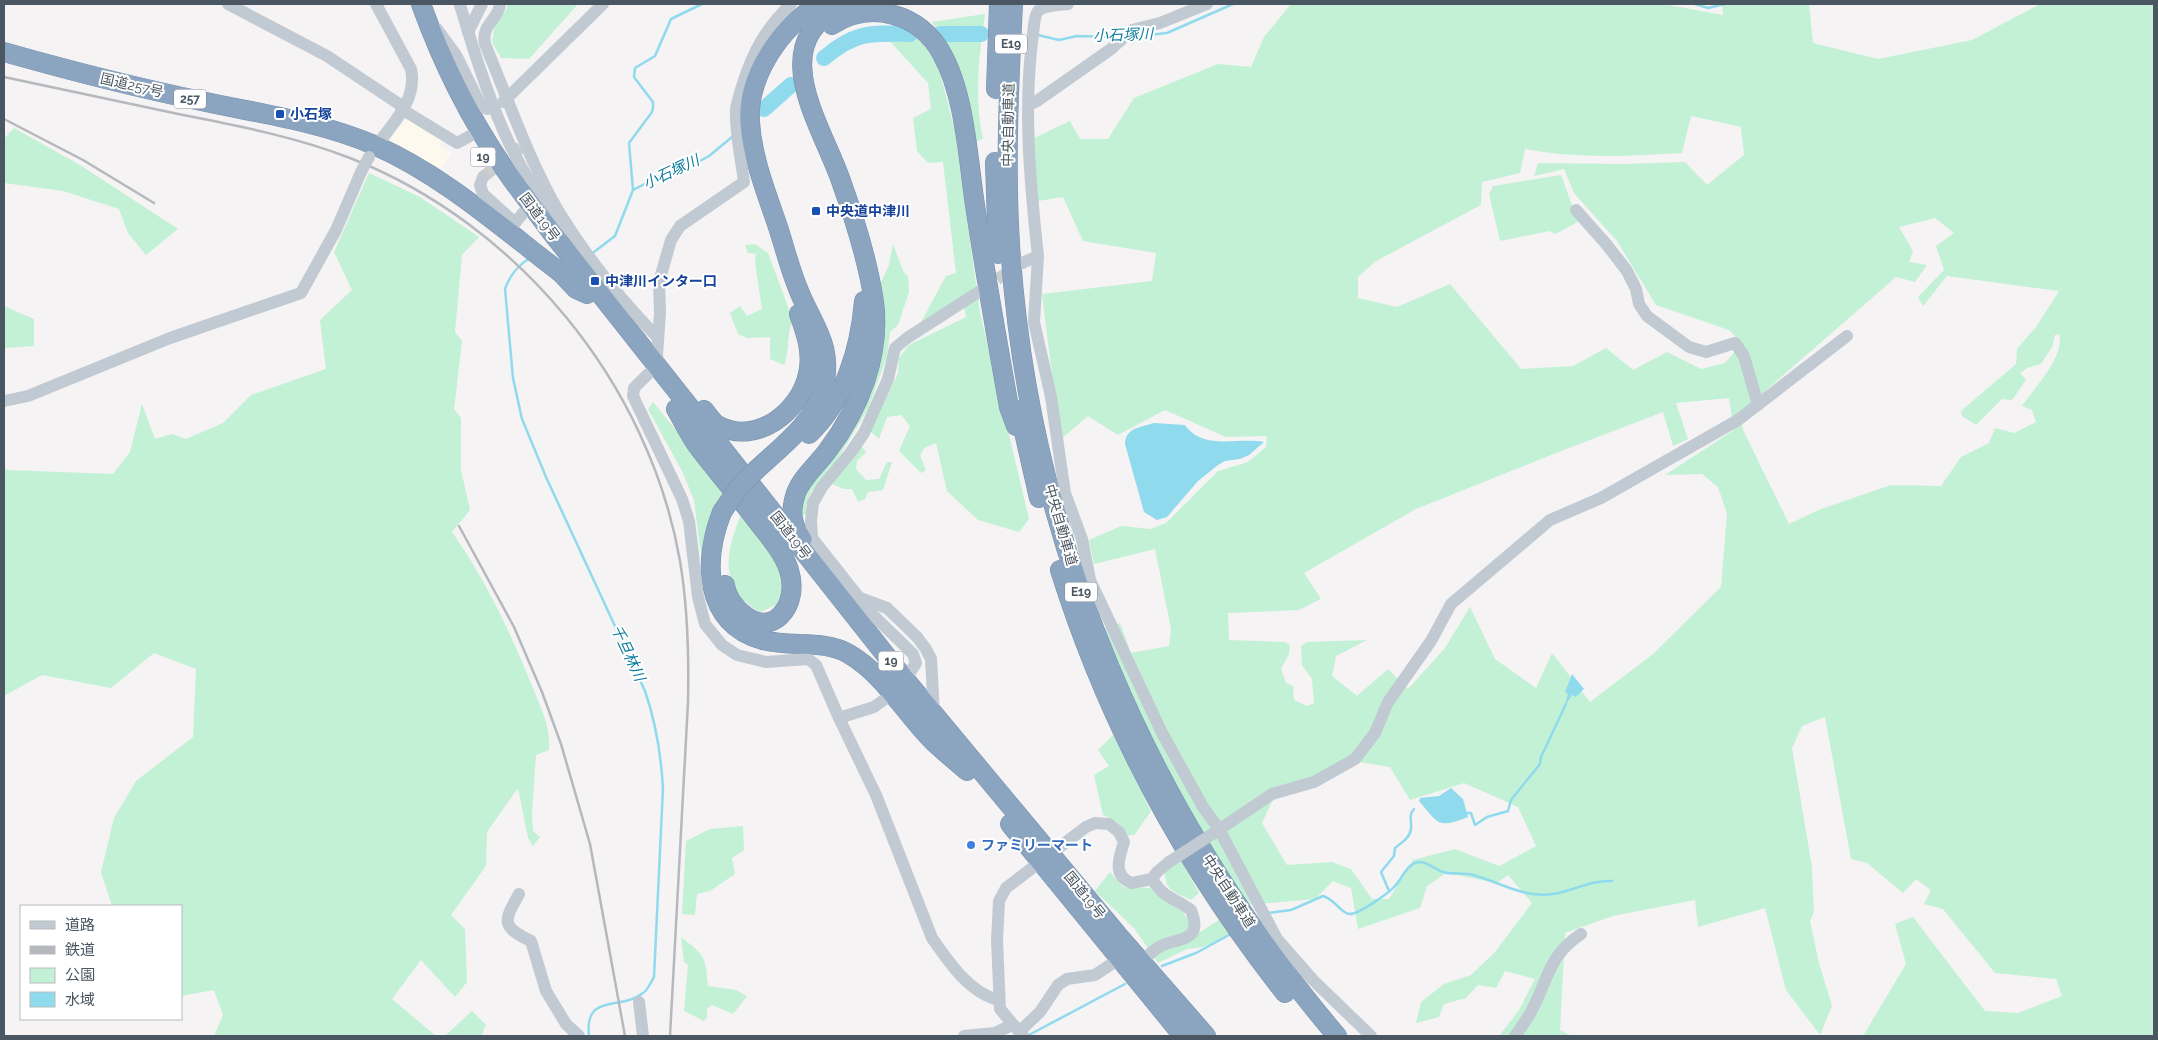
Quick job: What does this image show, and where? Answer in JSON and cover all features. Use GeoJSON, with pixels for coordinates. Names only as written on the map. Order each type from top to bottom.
{"type":"FeatureCollection","features":[{"type":"Feature","properties":{"kind":"highway","name":"国道19号"},"geometry":{"type":"LineString","coordinates":[[407,4],[435,68],[516,223]]}},
{"type":"Feature","properties":{"kind":"highway","name":"国道19号"},"geometry":{"type":"LineString","coordinates":[[421,4],[435,44],[480,130],[504,168],[587,285],[655,359],[676,409],[837,615],[967,771],[1142,962],[1206,1036]]}},
{"type":"Feature","properties":{"kind":"highway"},"geometry":{"type":"LineString","coordinates":[[820,4],[806,11],[786,30],[772,49],[756,84],[750,121],[763,185],[797,288],[819,330],[824,347],[826,362],[823,392],[804,424],[756,477],[741,500],[727,514],[714,532],[710,555],[715,600],[726,618],[743,633],[764,640],[821,645],[847,653],[862,663],[899,699],[930,738],[967,771]]}},
{"type":"Feature","properties":{"kind":"highway"},"geometry":{"type":"LineString","coordinates":[[846,4],[835,9],[815,25],[806,41],[802,56],[802,69],[808,98],[821,136],[840,179],[866,262],[874,313],[873,349],[859,398],[846,423],[797,491],[792,510],[793,523],[800,536],[848,599],[880,636],[907,674]]}},
{"type":"Feature","properties":{"kind":"highway","name":"中央自動車道"},"geometry":{"type":"LineString","coordinates":[[999,4],[995,178],[998,250],[1009,354],[1032,470],[1075,618],[1104,691],[1134,757],[1198,872],[1248,946],[1321,1036]]}},
{"type":"Feature","properties":{"kind":"highway","name":"中央自動車道"},"geometry":{"type":"LineString","coordinates":[[1013,4],[1007,159],[1010,246],[1025,376],[1050,491],[1089,614],[1134,726],[1162,782],[1231,896],[1290,980],[1337,1036]]}},
{"type":"Feature","properties":{"kind":"highway"},"geometry":{"type":"LineString","coordinates":[[1009,84],[1017,77],[1020,4]]}},
{"type":"Feature","properties":{"kind":"highway"},"geometry":{"type":"LineString","coordinates":[[808,98],[808,66],[812,49],[831,26],[843,18],[876,11],[897,16],[914,24],[927,34],[942,53],[961,110],[986,281],[1009,407],[1032,470]]}},
{"type":"Feature","properties":{"kind":"highway","name":"国道257号"},"geometry":{"type":"LineString","coordinates":[[4,52],[94,77],[310,124],[372,152]]}},
{"type":"Feature","properties":{"kind":"highway","name":"257"},"geometry":{"type":"LineString","coordinates":[[372,152],[439,181],[516,223],[576,289],[587,285]]}},
{"type":"Feature","properties":{"kind":"highway"},"geometry":{"type":"LineString","coordinates":[[756,477],[816,427],[842,388],[851,366],[861,327],[866,262]]}},
{"type":"Feature","properties":{"kind":"highway","name":"国道19号"},"geometry":{"type":"LineString","coordinates":[[587,285],[633,335],[644,340],[687,405],[907,674],[934,714],[1046,858],[1119,958],[1183,1036]]}},
{"type":"Feature","properties":{"kind":"highway"},"geometry":{"type":"LineString","coordinates":[[655,359],[717,425],[735,432],[755,431],[775,422],[790,408],[802,391],[808,373],[807,335],[798,310],[797,288]]}},
{"type":"Feature","properties":{"kind":"highway"},"geometry":{"type":"LineString","coordinates":[[676,409],[696,444],[773,542],[789,569],[792,584],[790,600],[779,617],[769,622],[747,618],[733,605],[726,592],[721,559],[727,514]]}},
{"type":"Feature","properties":{"kind":"street"},"geometry":{"type":"LineString","coordinates":[[228,4],[328,56],[399,104],[403,110],[457,143],[470,136]]}},
{"type":"Feature","properties":{"kind":"street"},"geometry":{"type":"LineString","coordinates":[[4,400],[28,396],[170,338],[301,293],[336,230],[361,172],[372,152],[403,110],[411,92],[413,80],[411,69],[376,4]]}},
{"type":"Feature","properties":{"kind":"street"},"geometry":{"type":"LineString","coordinates":[[421,4],[456,55],[481,106],[486,109]]}},
{"type":"Feature","properties":{"kind":"street"},"geometry":{"type":"LineString","coordinates":[[468,32],[481,4]]}},
{"type":"Feature","properties":{"kind":"street"},"geometry":{"type":"LineString","coordinates":[[481,4],[470,7],[459,5],[504,134],[554,220],[586,267],[587,285]]}},
{"type":"Feature","properties":{"kind":"street"},"geometry":{"type":"LineString","coordinates":[[500,4],[498,11],[486,28],[484,38],[505,101],[548,191],[568,224],[615,288],[655,359]]}},
{"type":"Feature","properties":{"kind":"street"},"geometry":{"type":"LineString","coordinates":[[505,101],[603,4]]}},
{"type":"Feature","properties":{"kind":"street"},"geometry":{"type":"LineString","coordinates":[[791,4],[764,34],[749,64],[736,107],[736,125],[744,182],[680,226],[670,240],[659,282],[660,313],[655,359],[634,388],[633,396],[682,498],[689,521],[698,597],[705,624],[722,645],[746,658],[766,662],[808,659],[812,661],[876,796],[932,938],[967,980],[989,997],[999,1000]]}},
{"type":"Feature","properties":{"kind":"street"},"geometry":{"type":"LineString","coordinates":[[1068,4],[1042,9],[1036,16],[1032,45],[1029,104],[1029,173],[1038,256],[1034,322],[1051,397],[1065,493],[1082,539],[1090,580],[1162,733],[1277,939],[1293,959],[1371,1036]]}},
{"type":"Feature","properties":{"kind":"street"},"geometry":{"type":"LineString","coordinates":[[1029,104],[1037,101],[1132,30],[1160,23],[1207,4]]}},
{"type":"Feature","properties":{"kind":"street"},"geometry":{"type":"LineString","coordinates":[[483,177],[480,185],[484,194],[516,223]]}},
{"type":"Feature","properties":{"kind":"street"},"geometry":{"type":"LineString","coordinates":[[1576,210],[1627,271],[1636,289],[1638,304],[1647,316],[1689,347],[1706,352],[1735,342],[1744,356],[1758,405]]}},
{"type":"Feature","properties":{"kind":"street"},"geometry":{"type":"LineString","coordinates":[[1022,263],[1038,256]]}},
{"type":"Feature","properties":{"kind":"street"},"geometry":{"type":"LineString","coordinates":[[907,674],[916,663],[913,654],[872,614],[812,538],[813,503],[822,487],[864,433],[888,378],[895,348],[907,338],[980,291]]}},
{"type":"Feature","properties":{"kind":"street"},"geometry":{"type":"LineString","coordinates":[[1019,1031],[1002,1013],[999,1000],[998,902],[1006,888],[1086,827],[1095,823],[1109,824],[1119,832],[1124,842],[1117,865],[1122,878],[1132,884],[1152,880],[1157,872],[1168,862],[1272,794],[1314,782],[1355,759],[1375,733],[1391,697],[1431,641],[1451,604],[1550,520],[1601,498],[1738,420],[1847,336]]}},
{"type":"Feature","properties":{"kind":"street"},"geometry":{"type":"LineString","coordinates":[[860,598],[887,608],[917,637],[926,649],[931,659],[934,714]]}},
{"type":"Feature","properties":{"kind":"street"},"geometry":{"type":"LineString","coordinates":[[839,718],[874,707],[885,699]]}},
{"type":"Feature","properties":{"kind":"street"},"geometry":{"type":"LineString","coordinates":[[1142,962],[1158,947],[1186,939],[1193,931],[1194,920],[1191,910],[1168,898],[1152,880]]}},
{"type":"Feature","properties":{"kind":"street"},"geometry":{"type":"LineString","coordinates":[[519,894],[506,918],[507,925],[514,932],[531,941],[546,991],[566,1024],[579,1036]]}},
{"type":"Feature","properties":{"kind":"street"},"geometry":{"type":"LineString","coordinates":[[1515,1036],[1532,1009],[1554,960],[1565,944],[1581,934]]}},
{"type":"Feature","properties":{"kind":"street"},"geometry":{"type":"LineString","coordinates":[[964,1036],[1019,1031],[1040,1012],[1058,985],[1067,979],[1095,975],[1119,958]]}},
{"type":"Feature","properties":{"kind":"street"},"geometry":{"type":"LineString","coordinates":[[639,1002],[643,1036]]}},
{"type":"Feature","properties":{"kind":"shaded area"},"geometry":{"type":"Polygon","coordinates":[[[407,117],[442,139],[439,146],[451,153],[440,170],[393,144],[391,139],[407,117]]]}},
{"type":"Feature","properties":{"kind":"green space"},"geometry":{"type":"Polygon","coordinates":[[[508,4],[578,4],[529,59],[501,58],[492,42],[495,24],[506,10],[508,4]]]}},
{"type":"Feature","properties":{"kind":"green space"},"geometry":{"type":"Polygon","coordinates":[[[1291,4],[1663,4],[1723,15],[1722,4],[1809,4],[1813,43],[1878,59],[1972,40],[2040,4],[2154,4],[2154,1036],[1863,1036],[1906,964],[1895,924],[1913,917],[1985,1011],[2018,1013],[2062,996],[2056,979],[1995,973],[1943,909],[1924,904],[1931,890],[1916,879],[1903,893],[1867,863],[1851,859],[1825,717],[1802,726],[1792,748],[1812,867],[1814,912],[1810,921],[1819,963],[1832,1006],[1820,1035],[1786,990],[1765,908],[1698,927],[1695,900],[1613,916],[1565,933],[1560,1030],[1572,1036],[1499,1036],[1519,1010],[1535,979],[1505,971],[1496,988],[1478,985],[1466,998],[1444,1004],[1439,1017],[1416,1023],[1421,1002],[1444,984],[1471,975],[1495,952],[1532,903],[1508,875],[1497,883],[1446,873],[1427,886],[1420,908],[1358,929],[1351,888],[1333,881],[1315,899],[1247,905],[1194,821],[1150,739],[1104,628],[1120,623],[1131,653],[1169,646],[1171,629],[1155,549],[1094,564],[1089,540],[1121,526],[1151,529],[1166,523],[1218,471],[1248,462],[1266,447],[1267,436],[1226,437],[1165,410],[1118,435],[1088,416],[1060,440],[1042,294],[1152,281],[1156,253],[1083,241],[1063,197],[1038,201],[1032,139],[1070,121],[1080,139],[1108,139],[1134,98],[1218,64],[1251,67],[1264,37],[1291,4]],[[1691,116],[1682,153],[1623,156],[1564,154],[1525,149],[1520,173],[1482,182],[1481,205],[1376,261],[1358,277],[1358,298],[1397,307],[1450,284],[1521,369],[1573,366],[1606,348],[1633,370],[1667,352],[1701,369],[1725,363],[1742,343],[1729,330],[1656,305],[1617,241],[1574,193],[1564,169],[1534,176],[1538,163],[1625,164],[1685,162],[1707,185],[1744,155],[1741,127],[1691,116]],[[1935,218],[1899,227],[1913,251],[1909,262],[1927,265],[1915,282],[1896,277],[1740,413],[1743,430],[1789,524],[1821,509],[1891,485],[1941,486],[1961,457],[1989,443],[1995,428],[2014,433],[2036,422],[2032,410],[2022,406],[2048,372],[2058,352],[2059,334],[2055,335],[2052,347],[2041,364],[2027,368],[2020,373],[2026,380],[2012,400],[2002,399],[1976,425],[1962,416],[1961,411],[2016,364],[2017,349],[2036,327],[2059,291],[1947,276],[1923,306],[1918,297],[1944,270],[1936,246],[1954,233],[1935,218]],[[1729,398],[1676,403],[1688,439],[1673,446],[1663,412],[1416,509],[1304,573],[1321,599],[1299,610],[1228,613],[1229,640],[1284,642],[1290,645],[1289,654],[1281,669],[1286,683],[1293,686],[1294,700],[1307,706],[1314,703],[1312,679],[1302,665],[1301,646],[1307,642],[1367,640],[1336,656],[1332,676],[1357,696],[1388,669],[1408,689],[1445,648],[1470,607],[1495,659],[1536,688],[1552,653],[1590,702],[1653,654],[1721,587],[1727,514],[1718,487],[1702,474],[1665,475],[1734,430],[1729,398]],[[1346,760],[1313,779],[1277,790],[1262,823],[1287,865],[1332,862],[1351,869],[1372,899],[1389,899],[1413,860],[1455,849],[1499,866],[1536,846],[1518,807],[1464,783],[1410,800],[1390,767],[1346,760]]]}},
{"type":"Feature","properties":{"kind":"green space"},"geometry":{"type":"Polygon","coordinates":[[[985,14],[979,61],[978,92],[983,139],[975,142],[949,50],[932,22],[985,14]]]}},
{"type":"Feature","properties":{"kind":"green space"},"geometry":{"type":"Polygon","coordinates":[[[887,38],[919,39],[938,65],[955,131],[980,313],[1029,519],[1019,532],[978,520],[947,491],[936,443],[924,448],[920,456],[926,470],[921,473],[899,451],[910,426],[901,415],[887,417],[879,439],[870,431],[898,373],[899,358],[909,345],[966,317],[962,297],[920,324],[946,276],[956,273],[943,162],[928,163],[917,151],[913,118],[931,109],[928,83],[887,38]]]}},
{"type":"Feature","properties":{"kind":"green space"},"geometry":{"type":"Polygon","coordinates":[[[14,128],[80,165],[178,229],[146,255],[128,233],[119,209],[63,191],[4,183],[4,139],[14,128]]]}},
{"type":"Feature","properties":{"kind":"green space"},"geometry":{"type":"Polygon","coordinates":[[[369,173],[420,197],[479,237],[462,255],[455,332],[462,341],[454,409],[461,418],[461,470],[470,510],[452,532],[476,569],[507,628],[525,668],[547,726],[549,750],[536,755],[532,812],[533,831],[540,837],[533,846],[528,838],[518,788],[487,832],[486,866],[451,915],[465,929],[467,982],[455,997],[421,960],[392,999],[436,1036],[214,1036],[223,1015],[214,990],[182,996],[182,905],[112,905],[101,872],[114,818],[136,781],[193,737],[196,669],[154,653],[111,688],[42,675],[4,696],[4,467],[7,470],[113,474],[130,452],[142,404],[155,439],[172,434],[186,439],[223,423],[251,395],[326,369],[320,320],[352,290],[334,252],[369,173]]]}},
{"type":"Feature","properties":{"kind":"green space"},"geometry":{"type":"Polygon","coordinates":[[[1561,175],[1578,222],[1555,234],[1550,231],[1500,241],[1489,194],[1493,186],[1561,175]]]}},
{"type":"Feature","properties":{"kind":"green space"},"geometry":{"type":"Polygon","coordinates":[[[755,244],[768,253],[793,320],[789,331],[784,365],[770,359],[770,337],[747,338],[738,334],[730,313],[740,306],[747,316],[762,309],[755,262],[756,254],[748,253],[745,245],[755,244]]]}},
{"type":"Feature","properties":{"kind":"green space"},"geometry":{"type":"Polygon","coordinates":[[[893,244],[904,273],[908,276],[909,292],[898,325],[890,332],[887,356],[868,409],[837,460],[811,492],[806,506],[806,515],[800,515],[802,497],[846,430],[880,285],[889,265],[893,244]]]}},
{"type":"Feature","properties":{"kind":"green space"},"geometry":{"type":"Polygon","coordinates":[[[4,306],[34,319],[34,346],[4,348],[4,306]]]}},
{"type":"Feature","properties":{"kind":"green space"},"geometry":{"type":"Polygon","coordinates":[[[653,402],[724,489],[713,515],[702,563],[694,500],[682,471],[648,409],[653,402]]]}},
{"type":"Feature","properties":{"kind":"green space"},"geometry":{"type":"Polygon","coordinates":[[[860,444],[866,452],[857,461],[856,469],[866,480],[879,479],[887,462],[892,462],[883,490],[868,492],[865,499],[858,502],[852,489],[844,489],[832,484],[860,444]]]}},
{"type":"Feature","properties":{"kind":"green space"},"geometry":{"type":"Polygon","coordinates":[[[742,513],[781,568],[783,590],[776,605],[760,612],[746,603],[737,592],[731,580],[729,555],[736,527],[742,513]]]}},
{"type":"Feature","properties":{"kind":"green space"},"geometry":{"type":"Polygon","coordinates":[[[1113,735],[1151,811],[1135,834],[1128,836],[1118,822],[1103,815],[1094,775],[1109,766],[1098,750],[1113,735]]]}},
{"type":"Feature","properties":{"kind":"green space"},"geometry":{"type":"Polygon","coordinates":[[[743,826],[744,850],[732,858],[735,874],[710,891],[697,894],[695,915],[682,914],[686,841],[710,829],[743,826]]]}},
{"type":"Feature","properties":{"kind":"green space"},"geometry":{"type":"Polygon","coordinates":[[[1182,862],[1199,893],[1191,900],[1175,893],[1166,883],[1165,871],[1173,864],[1182,862]]]}},
{"type":"Feature","properties":{"kind":"green space"},"geometry":{"type":"Polygon","coordinates":[[[1110,872],[1123,887],[1149,888],[1183,912],[1197,934],[1219,920],[1229,935],[1203,947],[1187,949],[1158,963],[1134,928],[1095,891],[1110,872]]]}},
{"type":"Feature","properties":{"kind":"green space"},"geometry":{"type":"Polygon","coordinates":[[[681,937],[703,957],[708,986],[736,990],[747,996],[733,1014],[712,1005],[707,1009],[707,1017],[704,1021],[684,1011],[688,965],[684,962],[681,937]]]}},
{"type":"Feature","properties":{"kind":"green space"},"geometry":{"type":"Polygon","coordinates":[[[472,1011],[486,1025],[481,1036],[445,1036],[472,1011]]]}},
{"type":"Feature","properties":{"kind":"water"},"geometry":{"type":"Polygon","coordinates":[[[1154,423],[1185,425],[1192,433],[1201,438],[1211,440],[1264,442],[1249,455],[1240,459],[1225,461],[1218,465],[1198,481],[1167,517],[1157,520],[1144,512],[1125,444],[1131,431],[1154,423]]]}},
{"type":"Feature","properties":{"kind":"water"},"geometry":{"type":"Polygon","coordinates":[[[1572,674],[1584,689],[1576,697],[1572,695],[1565,704],[1568,694],[1565,692],[1572,674]]]}},
{"type":"Feature","properties":{"kind":"water"},"geometry":{"type":"Polygon","coordinates":[[[1451,788],[1463,799],[1468,817],[1450,823],[1439,822],[1419,801],[1420,798],[1439,796],[1451,788]]]}},
{"type":"Feature","properties":{"kind":"waterway","name":"千旦林川"},"geometry":{"type":"LineString","coordinates":[[594,252],[615,236],[633,190],[629,143],[652,112],[653,102],[634,77],[635,68],[655,56],[671,19],[702,4]]}},
{"type":"Feature","properties":{"kind":"waterway","name":"小石塚川"},"geometry":{"type":"LineString","coordinates":[[1131,37],[1167,33],[1233,4]]}},
{"type":"Feature","properties":{"kind":"waterway","name":"小石塚川"},"geometry":{"type":"LineString","coordinates":[[1695,4],[1708,8],[1725,4]]}},
{"type":"Feature","properties":{"kind":"waterway","name":"小石塚川"},"geometry":{"type":"LineString","coordinates":[[824,58],[835,49],[855,38],[874,34],[910,34]]}},
{"type":"Feature","properties":{"kind":"waterway","name":"小石塚川"},"geometry":{"type":"LineString","coordinates":[[941,34],[981,34]]}},
{"type":"Feature","properties":{"kind":"waterway","name":"小石塚川"},"geometry":{"type":"LineString","coordinates":[[1038,35],[1059,40],[1077,36],[1118,37]]}},
{"type":"Feature","properties":{"kind":"waterway","name":"小石塚川"},"geometry":{"type":"LineString","coordinates":[[764,109],[791,85]]}},
{"type":"Feature","properties":{"kind":"waterway","name":"小石塚川"},"geometry":{"type":"LineString","coordinates":[[633,190],[664,174],[689,167],[709,156],[732,137]]}},
{"type":"Feature","properties":{"kind":"waterway","name":"千旦林川"},"geometry":{"type":"LineString","coordinates":[[530,258],[514,271],[505,289],[513,378],[522,419],[546,477],[645,691],[655,727],[663,788],[654,977],[643,993],[634,998],[598,1008],[592,1013],[589,1022],[589,1036]]}},
{"type":"Feature","properties":{"kind":"waterway"},"geometry":{"type":"LineString","coordinates":[[1465,813],[1471,813],[1475,825],[1487,817],[1508,811],[1511,800],[1540,764],[1541,757],[1566,704]]}},
{"type":"Feature","properties":{"kind":"waterway"},"geometry":{"type":"LineString","coordinates":[[1389,891],[1381,872],[1394,856],[1395,848],[1409,835],[1411,816],[1414,809]]}},
{"type":"Feature","properties":{"kind":"waterway"},"geometry":{"type":"LineString","coordinates":[[1268,913],[1291,910],[1323,896],[1347,913],[1354,913],[1367,907],[1387,893],[1409,867],[1418,862],[1425,863],[1443,872],[1473,875],[1520,891],[1539,895],[1612,881]]}},
{"type":"Feature","properties":{"kind":"waterway"},"geometry":{"type":"LineString","coordinates":[[1162,966],[1196,953],[1229,935]]}},
{"type":"Feature","properties":{"kind":"waterway"},"geometry":{"type":"LineString","coordinates":[[1027,1036],[1125,984]]}},
{"type":"Feature","properties":{"kind":"tunnel"},"geometry":{"type":"LineString","coordinates":[[483,177],[521,147]]}},
{"type":"Feature","properties":{"kind":"tunnel"},"geometry":{"type":"LineString","coordinates":[[982,289],[1018,266]]}},
{"type":"Feature","properties":{"kind":"railway"},"geometry":{"type":"LineString","coordinates":[[4,77],[288,138],[350,158],[411,187],[468,224],[520,268],[566,317],[606,373],[639,432],[664,495],[680,561],[685,596],[688,702],[670,1036]]}},
{"type":"Feature","properties":{"kind":"railway"},"geometry":{"type":"LineString","coordinates":[[4,119],[83,160],[154,203]]}},
{"type":"Feature","properties":{"kind":"railway"},"geometry":{"type":"LineString","coordinates":[[459,526],[514,627],[542,692],[561,744],[590,844],[625,1036]]}},
{"type":"Feature","properties":{"kind":"place","name":"小石塚"},"geometry":{"type":"Point","coordinates":[280,114]}},
{"type":"Feature","properties":{"kind":"place","name":"中央道中津川"},"geometry":{"type":"Point","coordinates":[816,211]}},
{"type":"Feature","properties":{"kind":"place","name":"中津川インター口"},"geometry":{"type":"Point","coordinates":[595,281]}},
{"type":"Feature","properties":{"kind":"place","name":"ファミリーマート"},"geometry":{"type":"Point","coordinates":[971,845]}}]}
